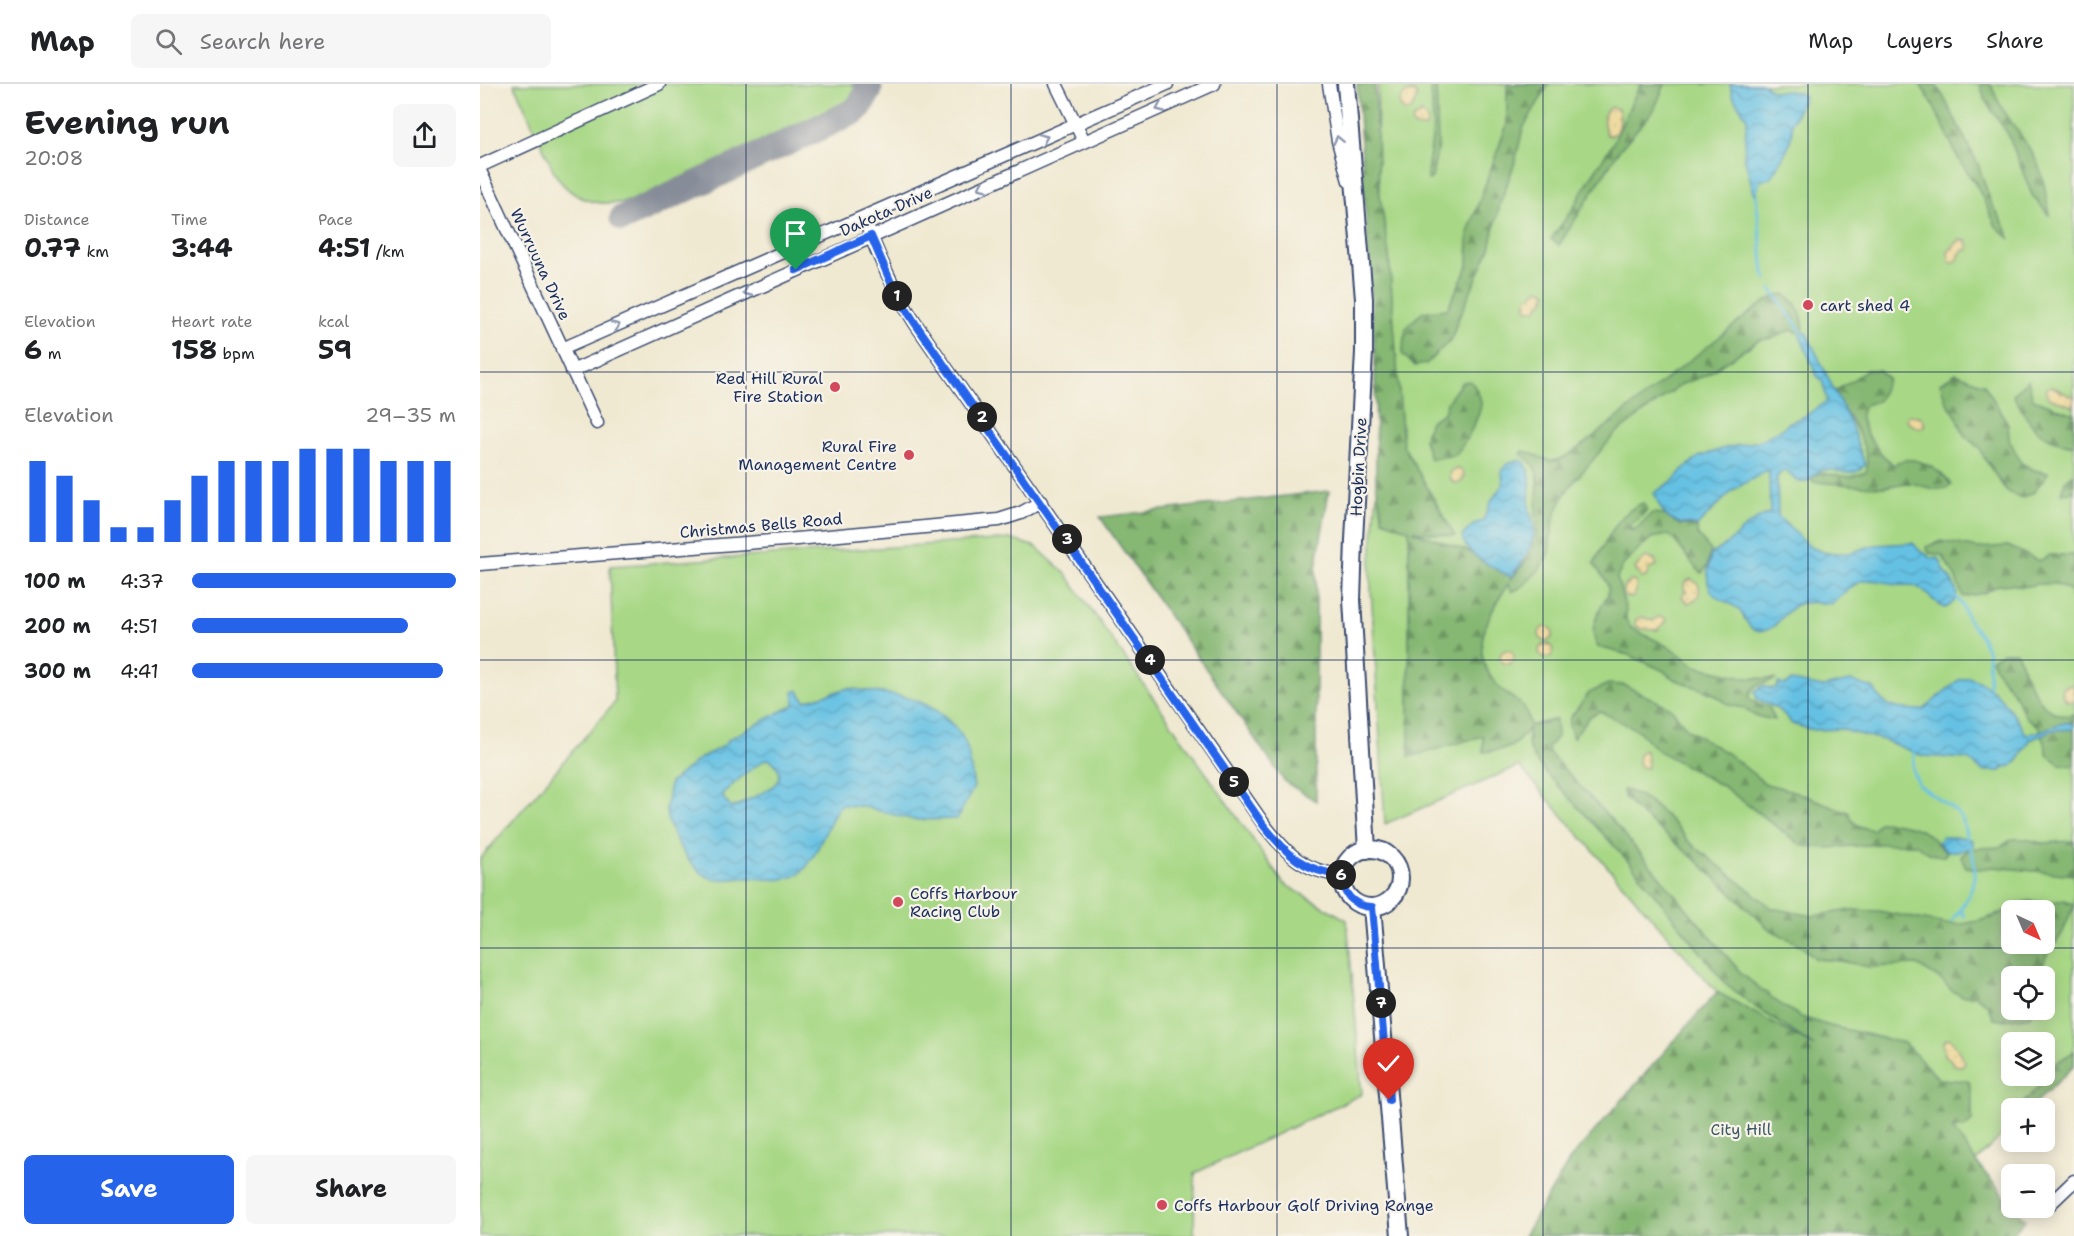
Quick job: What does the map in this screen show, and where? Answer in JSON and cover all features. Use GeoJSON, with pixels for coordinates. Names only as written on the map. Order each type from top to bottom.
{"type":"FeatureCollection","features":[{"type":"Feature","properties":{"kind":"main road","name":"Hogbin Drive"},"geometry":{"type":"LineString","coordinates":[[1346,84],[1359,217],[1364,299],[1364,352],[1352,600],[1367,849]]}},
{"type":"Feature","properties":{"kind":"main road"},"geometry":{"type":"LineString","coordinates":[[1367,849],[1381,851],[1389,856],[1399,872],[1397,890],[1392,898],[1384,904],[1372,907],[1357,904],[1350,898],[1344,891],[1342,875],[1346,862],[1353,855],[1367,849]]}},
{"type":"Feature","properties":{"kind":"main road"},"geometry":{"type":"LineString","coordinates":[[1372,907],[1400,1236]]}},
{"type":"Feature","properties":{"kind":"street"},"geometry":{"type":"LineString","coordinates":[[480,166],[659,84]]}},
{"type":"Feature","properties":{"kind":"street"},"geometry":{"type":"LineString","coordinates":[[1056,84],[1084,141]]}},
{"type":"Feature","properties":{"kind":"street","name":"Dakota Drive"},"geometry":{"type":"LineString","coordinates":[[562,349],[1167,84]]}},
{"type":"Feature","properties":{"kind":"street"},"geometry":{"type":"LineString","coordinates":[[1329,84],[1338,141],[1359,217]]}},
{"type":"Feature","properties":{"kind":"street","name":"Dakota Drive"},"geometry":{"type":"LineString","coordinates":[[572,371],[1210,85]]}},
{"type":"Feature","properties":{"kind":"street","name":"Wurruuna Drive"},"geometry":{"type":"LineString","coordinates":[[480,171],[597,423]]}},
{"type":"Feature","properties":{"kind":"street"},"geometry":{"type":"LineString","coordinates":[[864,218],[895,292],[1274,838],[1286,852],[1304,865],[1321,872],[1342,875]]}},
{"type":"Feature","properties":{"kind":"street","name":"Christmas Bells Road"},"geometry":{"type":"LineString","coordinates":[[480,564],[797,539],[999,520],[1021,513],[1041,501]]}},
{"type":"Feature","properties":{"kind":"street"},"geometry":{"type":"LineString","coordinates":[[2055,1199],[2074,1181]]}},
{"type":"Feature","properties":{"kind":"green space"},"geometry":{"type":"Polygon","coordinates":[[[514,84],[856,84],[848,100],[833,111],[633,200],[599,203],[579,197],[570,191],[555,174],[514,84]]]}},
{"type":"Feature","properties":{"kind":"green space","name":"City Hill"},"geometry":{"type":"Polygon","coordinates":[[[1357,84],[1375,84],[1379,188],[1389,255],[1403,445],[1455,536],[1413,531],[1470,552],[1511,577],[1510,580],[1531,552],[1537,532],[1537,472],[1529,460],[1521,454],[1523,451],[1550,461],[1565,457],[1756,308],[1773,297],[1785,294],[1797,306],[1802,317],[1803,334],[1791,330],[1773,338],[1759,340],[1704,376],[1682,384],[1615,434],[1567,490],[1555,514],[1548,556],[1539,570],[1522,587],[1512,592],[1508,584],[1500,597],[1483,636],[1484,662],[1500,688],[1526,710],[1530,726],[1556,719],[1557,737],[1548,747],[1549,753],[1617,826],[1742,974],[1780,1004],[1801,1017],[1904,1043],[1939,1079],[1969,1081],[1972,1121],[1964,1128],[1953,1128],[1976,1162],[2001,1192],[2001,1218],[2023,1218],[2025,1220],[2011,1236],[1524,1236],[1571,1158],[1717,992],[1814,1046],[1755,1007],[1725,983],[1630,863],[1538,764],[1529,747],[1529,728],[1514,745],[1505,749],[1483,752],[1483,736],[1409,757],[1409,530],[1383,520],[1376,483],[1375,355],[1357,84]]]}},
{"type":"Feature","properties":{"kind":"green space"},"geometry":{"type":"Polygon","coordinates":[[[1378,84],[2074,84],[2074,1066],[2055,1084],[2055,1032],[2001,1032],[2001,1086],[2053,1086],[2040,1098],[2001,1098],[2001,1136],[1974,1163],[1947,1149],[1717,992],[1519,766],[1385,824],[1370,571],[1383,426],[1377,161],[1378,84]]]}},
{"type":"Feature","properties":{"kind":"green space"},"geometry":{"type":"Polygon","coordinates":[[[1430,84],[1436,84],[1438,144],[1432,178],[1428,180],[1433,124],[1430,84]]]}},
{"type":"Feature","properties":{"kind":"green space"},"geometry":{"type":"Polygon","coordinates":[[[1507,84],[1549,84],[1523,128],[1515,162],[1500,204],[1490,248],[1452,338],[1426,364],[1415,366],[1402,354],[1406,328],[1422,312],[1447,309],[1468,266],[1468,233],[1507,124],[1507,84]]]}},
{"type":"Feature","properties":{"kind":"green space"},"geometry":{"type":"Polygon","coordinates":[[[1642,84],[1665,84],[1654,110],[1620,149],[1559,245],[1551,239],[1572,210],[1613,143],[1642,84]]]}},
{"type":"Feature","properties":{"kind":"green space"},"geometry":{"type":"Polygon","coordinates":[[[1920,84],[1935,84],[1943,96],[1978,164],[1991,203],[2010,239],[1996,226],[1978,188],[1959,160],[1933,105],[1920,84]]]}},
{"type":"Feature","properties":{"kind":"green space"},"geometry":{"type":"Polygon","coordinates":[[[1980,84],[1991,84],[2005,112],[2034,156],[2046,192],[2049,215],[2032,195],[2008,134],[1986,102],[1980,84]]]}},
{"type":"Feature","properties":{"kind":"green space"},"geometry":{"type":"Polygon","coordinates":[[[1866,370],[1879,370],[1888,379],[1878,401],[1865,405],[1861,413],[1861,420],[1873,442],[1894,465],[1901,461],[1917,461],[1933,468],[1951,485],[1941,489],[1909,483],[1873,487],[1814,482],[1810,478],[1818,473],[1851,477],[1866,472],[1864,447],[1856,428],[1840,406],[1828,398],[1866,370]]]}},
{"type":"Feature","properties":{"kind":"green space"},"geometry":{"type":"Polygon","coordinates":[[[1956,373],[1984,384],[2008,424],[2009,439],[2021,463],[2034,470],[2048,473],[2034,492],[2022,498],[2007,492],[1979,448],[1964,435],[1957,417],[1946,401],[1940,383],[1956,373]]]}},
{"type":"Feature","properties":{"kind":"green space"},"geometry":{"type":"Polygon","coordinates":[[[2028,380],[2033,399],[2074,414],[2074,446],[2043,435],[2036,430],[2025,415],[2013,395],[2028,380]]]}},
{"type":"Feature","properties":{"kind":"green space"},"geometry":{"type":"Polygon","coordinates":[[[1471,381],[1481,403],[1472,430],[1456,455],[1430,459],[1424,439],[1430,421],[1444,413],[1448,401],[1462,382],[1471,381]]]}},
{"type":"Feature","properties":{"kind":"green space"},"geometry":{"type":"Polygon","coordinates":[[[2074,474],[2074,492],[2061,493],[2065,481],[2074,474]]]}},
{"type":"Feature","properties":{"kind":"green space"},"geometry":{"type":"Polygon","coordinates":[[[1329,491],[1316,568],[1316,801],[1285,782],[1100,517],[1329,491]]]}},
{"type":"Feature","properties":{"kind":"green space"},"geometry":{"type":"Polygon","coordinates":[[[1643,503],[1647,510],[1630,525],[1631,530],[1636,529],[1652,513],[1663,514],[1680,525],[1697,526],[1698,535],[1711,551],[1707,567],[1702,573],[1669,535],[1651,538],[1623,565],[1617,578],[1626,610],[1626,620],[1631,628],[1671,648],[1695,666],[1747,678],[1776,679],[1755,687],[1749,699],[1759,705],[1769,707],[1775,720],[1755,716],[1744,708],[1729,705],[1714,694],[1674,679],[1662,670],[1629,655],[1598,647],[1593,629],[1598,613],[1608,595],[1608,588],[1606,580],[1594,563],[1620,520],[1634,507],[1643,503]]]}},
{"type":"Feature","properties":{"kind":"green space","name":"Coffs Harbour Racing Club"},"geometry":{"type":"Polygon","coordinates":[[[1010,539],[1036,547],[1066,574],[1284,884],[1347,920],[1362,1094],[1195,1173],[1194,1236],[480,1236],[480,859],[615,702],[610,566],[1010,539]]]}},
{"type":"Feature","properties":{"kind":"green space"},"geometry":{"type":"Polygon","coordinates":[[[1941,541],[1978,548],[2008,546],[2039,561],[2050,555],[2074,555],[2074,606],[2069,590],[2057,584],[2022,587],[2012,584],[1998,585],[1984,593],[1963,597],[1955,576],[1942,555],[1929,553],[1926,547],[1941,541]]]}},
{"type":"Feature","properties":{"kind":"green space"},"geometry":{"type":"Polygon","coordinates":[[[2003,652],[2017,652],[2024,673],[2044,705],[2053,712],[2063,715],[2074,714],[2074,766],[2059,764],[2048,755],[2039,727],[2026,717],[1991,659],[2003,652]]]}},
{"type":"Feature","properties":{"kind":"green space"},"geometry":{"type":"Polygon","coordinates":[[[1608,684],[1624,685],[1671,708],[1687,729],[1727,753],[1766,784],[1790,790],[1848,812],[1854,823],[1864,828],[1873,830],[1879,822],[1919,829],[1947,852],[1944,856],[1932,854],[1916,844],[1827,848],[1802,846],[1724,787],[1657,750],[1639,731],[1600,711],[1589,717],[1573,738],[1569,726],[1570,718],[1589,693],[1608,684]]]}},
{"type":"Feature","properties":{"kind":"green space"},"geometry":{"type":"Polygon","coordinates":[[[1623,790],[1632,792],[1650,802],[1668,817],[1688,841],[1772,908],[1812,916],[1852,910],[1879,911],[1945,924],[1979,921],[2001,913],[2001,954],[2047,954],[2042,966],[2001,966],[2001,1020],[1994,1019],[1987,1004],[1976,996],[1962,996],[1952,991],[1940,979],[1917,965],[1869,967],[1816,959],[1800,945],[1769,929],[1697,861],[1636,810],[1624,797],[1623,790]]]}},
{"type":"Feature","properties":{"kind":"green space"},"geometry":{"type":"Polygon","coordinates":[[[2012,839],[2026,839],[2042,843],[2074,841],[2074,875],[1994,867],[1979,869],[1966,867],[1961,857],[1974,848],[1999,847],[2012,839]]]}},
{"type":"Feature","properties":{"kind":"green space"},"geometry":{"type":"Polygon","coordinates":[[[2064,900],[2074,905],[2062,934],[2055,944],[2055,901],[2064,900]]]}},
{"type":"Feature","properties":{"kind":"green space"},"geometry":{"type":"Polygon","coordinates":[[[2074,1051],[2074,1066],[2055,1084],[2055,1064],[2074,1051]]]}},
{"type":"Feature","properties":{"kind":"green space"},"geometry":{"type":"Polygon","coordinates":[[[2053,1086],[2040,1098],[2028,1098],[2038,1087],[2053,1086]]]}},
{"type":"Feature","properties":{"kind":"sand"},"geometry":{"type":"Polygon","coordinates":[[[1415,92],[1417,97],[1412,109],[1406,112],[1400,107],[1400,102],[1403,96],[1415,92]]]}},
{"type":"Feature","properties":{"kind":"sand"},"geometry":{"type":"Polygon","coordinates":[[[1611,107],[1618,109],[1620,121],[1616,132],[1610,136],[1606,134],[1604,119],[1605,112],[1611,107]]]}},
{"type":"Feature","properties":{"kind":"sand"},"geometry":{"type":"Polygon","coordinates":[[[1422,113],[1427,119],[1427,125],[1425,128],[1415,127],[1412,123],[1413,119],[1422,113]]]}},
{"type":"Feature","properties":{"kind":"sand"},"geometry":{"type":"Polygon","coordinates":[[[1959,240],[1967,241],[1969,249],[1961,252],[1957,261],[1952,263],[1949,261],[1948,252],[1959,240]]]}},
{"type":"Feature","properties":{"kind":"sand"},"geometry":{"type":"Polygon","coordinates":[[[1540,288],[1547,292],[1545,299],[1536,309],[1529,310],[1526,308],[1526,300],[1540,288]]]}},
{"type":"Feature","properties":{"kind":"sand"},"geometry":{"type":"Polygon","coordinates":[[[2051,386],[2074,396],[2074,407],[2048,397],[2045,390],[2051,386]]]}},
{"type":"Feature","properties":{"kind":"sand"},"geometry":{"type":"Polygon","coordinates":[[[1908,415],[1922,419],[1925,423],[1924,427],[1917,427],[1906,420],[1908,415]]]}},
{"type":"Feature","properties":{"kind":"sand"},"geometry":{"type":"Polygon","coordinates":[[[1454,469],[1460,469],[1464,476],[1460,483],[1454,483],[1450,479],[1450,473],[1454,469]]]}},
{"type":"Feature","properties":{"kind":"sand"},"geometry":{"type":"Polygon","coordinates":[[[1646,557],[1655,560],[1657,566],[1649,569],[1646,577],[1641,578],[1635,568],[1646,557]]]}},
{"type":"Feature","properties":{"kind":"sand"},"geometry":{"type":"Polygon","coordinates":[[[1691,579],[1698,584],[1699,593],[1688,603],[1682,597],[1687,592],[1684,590],[1684,583],[1691,579]]]}},
{"type":"Feature","properties":{"kind":"sand"},"geometry":{"type":"Polygon","coordinates":[[[1630,581],[1636,582],[1636,591],[1633,597],[1628,598],[1623,588],[1630,581]]]}},
{"type":"Feature","properties":{"kind":"sand"},"geometry":{"type":"Polygon","coordinates":[[[1642,617],[1653,621],[1658,617],[1664,617],[1667,621],[1657,630],[1642,629],[1635,625],[1636,619],[1642,617]]]}},
{"type":"Feature","properties":{"kind":"sand"},"geometry":{"type":"Polygon","coordinates":[[[1546,627],[1551,629],[1553,634],[1551,639],[1546,641],[1541,639],[1539,634],[1541,629],[1546,627]]]}},
{"type":"Feature","properties":{"kind":"sand"},"geometry":{"type":"Polygon","coordinates":[[[1546,644],[1551,646],[1553,651],[1551,656],[1546,658],[1541,656],[1539,651],[1541,646],[1546,644]]]}},
{"type":"Feature","properties":{"kind":"sand"},"geometry":{"type":"Polygon","coordinates":[[[1507,650],[1512,652],[1514,657],[1512,662],[1507,664],[1502,662],[1500,657],[1502,652],[1507,650]]]}},
{"type":"Feature","properties":{"kind":"sand"},"geometry":{"type":"Polygon","coordinates":[[[2074,686],[2074,701],[2069,702],[2065,700],[2062,692],[2064,687],[2074,686]]]}},
{"type":"Feature","properties":{"kind":"sand"},"geometry":{"type":"Polygon","coordinates":[[[1642,751],[1646,751],[1647,768],[1641,767],[1638,763],[1642,751]]]}},
{"type":"Feature","properties":{"kind":"sand"},"geometry":{"type":"Polygon","coordinates":[[[1950,1038],[1965,1062],[1962,1066],[1954,1065],[1944,1055],[1943,1042],[1950,1038]]]}},
{"type":"Feature","properties":{"kind":"water"},"geometry":{"type":"Polygon","coordinates":[[[1730,84],[1764,84],[1774,91],[1796,92],[1804,97],[1792,123],[1788,148],[1773,174],[1760,181],[1756,195],[1744,156],[1747,118],[1732,95],[1730,84]]]}},
{"type":"Feature","properties":{"kind":"water"},"geometry":{"type":"Polygon","coordinates":[[[1806,332],[1852,427],[1865,465],[1859,470],[1848,473],[1832,470],[1821,471],[1804,482],[1797,481],[1786,471],[1781,472],[1777,477],[1778,516],[1810,547],[1826,553],[1849,553],[1875,545],[1913,543],[1933,559],[1938,558],[1954,586],[1957,595],[1955,600],[1945,608],[1915,586],[1867,580],[1854,585],[1832,604],[1816,602],[1799,604],[1768,629],[1753,630],[1737,608],[1712,593],[1707,575],[1711,554],[1727,544],[1752,522],[1770,513],[1769,471],[1733,490],[1697,526],[1674,521],[1661,509],[1654,493],[1674,480],[1682,470],[1699,457],[1725,448],[1759,441],[1827,401],[1823,383],[1816,374],[1800,336],[1806,332]]]}},
{"type":"Feature","properties":{"kind":"water"},"geometry":{"type":"Polygon","coordinates":[[[1519,460],[1525,462],[1529,474],[1529,506],[1534,533],[1527,553],[1511,577],[1489,565],[1469,550],[1462,536],[1474,524],[1483,521],[1490,503],[1503,484],[1502,470],[1507,464],[1519,460]]]}},
{"type":"Feature","properties":{"kind":"water"},"geometry":{"type":"Polygon","coordinates":[[[1968,677],[1986,685],[1994,692],[2008,707],[2025,733],[2038,732],[2062,723],[2074,724],[2074,729],[2053,730],[2030,740],[2012,766],[2004,767],[2001,771],[1982,771],[1968,759],[1923,756],[1884,740],[1844,729],[1813,730],[1792,724],[1781,712],[1757,699],[1755,691],[1763,686],[1773,689],[1778,686],[1778,683],[1785,685],[1791,681],[1823,687],[1850,681],[1874,688],[1882,701],[1888,705],[1908,710],[1923,710],[1957,681],[1968,677]]]}},
{"type":"Feature","properties":{"kind":"water"},"geometry":{"type":"Polygon","coordinates":[[[848,688],[912,699],[943,716],[956,728],[965,742],[974,787],[957,819],[914,820],[861,806],[840,805],[812,859],[796,875],[777,880],[715,879],[707,876],[690,861],[676,841],[667,820],[666,804],[670,783],[699,759],[725,745],[729,739],[795,704],[793,692],[798,690],[805,701],[848,688]],[[766,759],[722,794],[732,808],[775,784],[779,779],[779,773],[771,760],[766,759]]]}},
{"type":"Feature","properties":{"kind":"water"},"geometry":{"type":"Polygon","coordinates":[[[1942,837],[1973,840],[1973,845],[1960,851],[1945,850],[1938,842],[1942,837]]]}},
{"type":"Feature","properties":{"kind":"waterway"},"geometry":{"type":"LineString","coordinates":[[1756,195],[1764,273],[1767,280]]}},
{"type":"Feature","properties":{"kind":"waterway"},"geometry":{"type":"LineString","coordinates":[[1771,289],[1803,334]]}},
{"type":"Feature","properties":{"kind":"waterway"},"geometry":{"type":"LineString","coordinates":[[1956,597],[1967,618],[1982,638],[1988,652],[1989,686]]}},
{"type":"Feature","properties":{"kind":"waterway"},"geometry":{"type":"LineString","coordinates":[[1914,752],[1913,772],[1919,785],[1957,812],[1963,821],[1967,840]]}},
{"type":"Feature","properties":{"kind":"waterway"},"geometry":{"type":"LineString","coordinates":[[1952,921],[1969,895],[1972,886],[1974,867],[1970,846]]}},
{"type":"Feature","properties":{"kind":"waterway"},"geometry":{"type":"LineString","coordinates":[[1961,909],[1964,917]]}},
{"type":"Feature","properties":{"kind":"taxiway"},"geometry":{"type":"LineString","coordinates":[[623,218],[853,112],[860,106],[869,90],[866,84]]}},
{"type":"Feature","properties":{"kind":"place","name":"cart shed 4"},"geometry":{"type":"Point","coordinates":[1808,305]}},
{"type":"Feature","properties":{"kind":"place","name":"Red Hill Rural Fire Station"},"geometry":{"type":"Point","coordinates":[835,387]}},
{"type":"Feature","properties":{"kind":"place","name":"Rural Fire Management Centre"},"geometry":{"type":"Point","coordinates":[909,455]}},
{"type":"Feature","properties":{"kind":"place","name":"Coffs Harbour Racing Club"},"geometry":{"type":"Point","coordinates":[898,902]}},
{"type":"Feature","properties":{"kind":"place","name":"Coffs Harbour Golf Driving Range"},"geometry":{"type":"Point","coordinates":[1162,1205]}},
{"type":"Feature","properties":{"kind":"route"},"geometry":{"type":"LineString","coordinates":[[796,270],[871,236],[895,292],[915,323],[1041,501],[1264,826],[1295,859],[1321,872],[1342,875],[1344,891],[1350,898],[1357,904],[1372,907],[1389,1100]]}}]}
